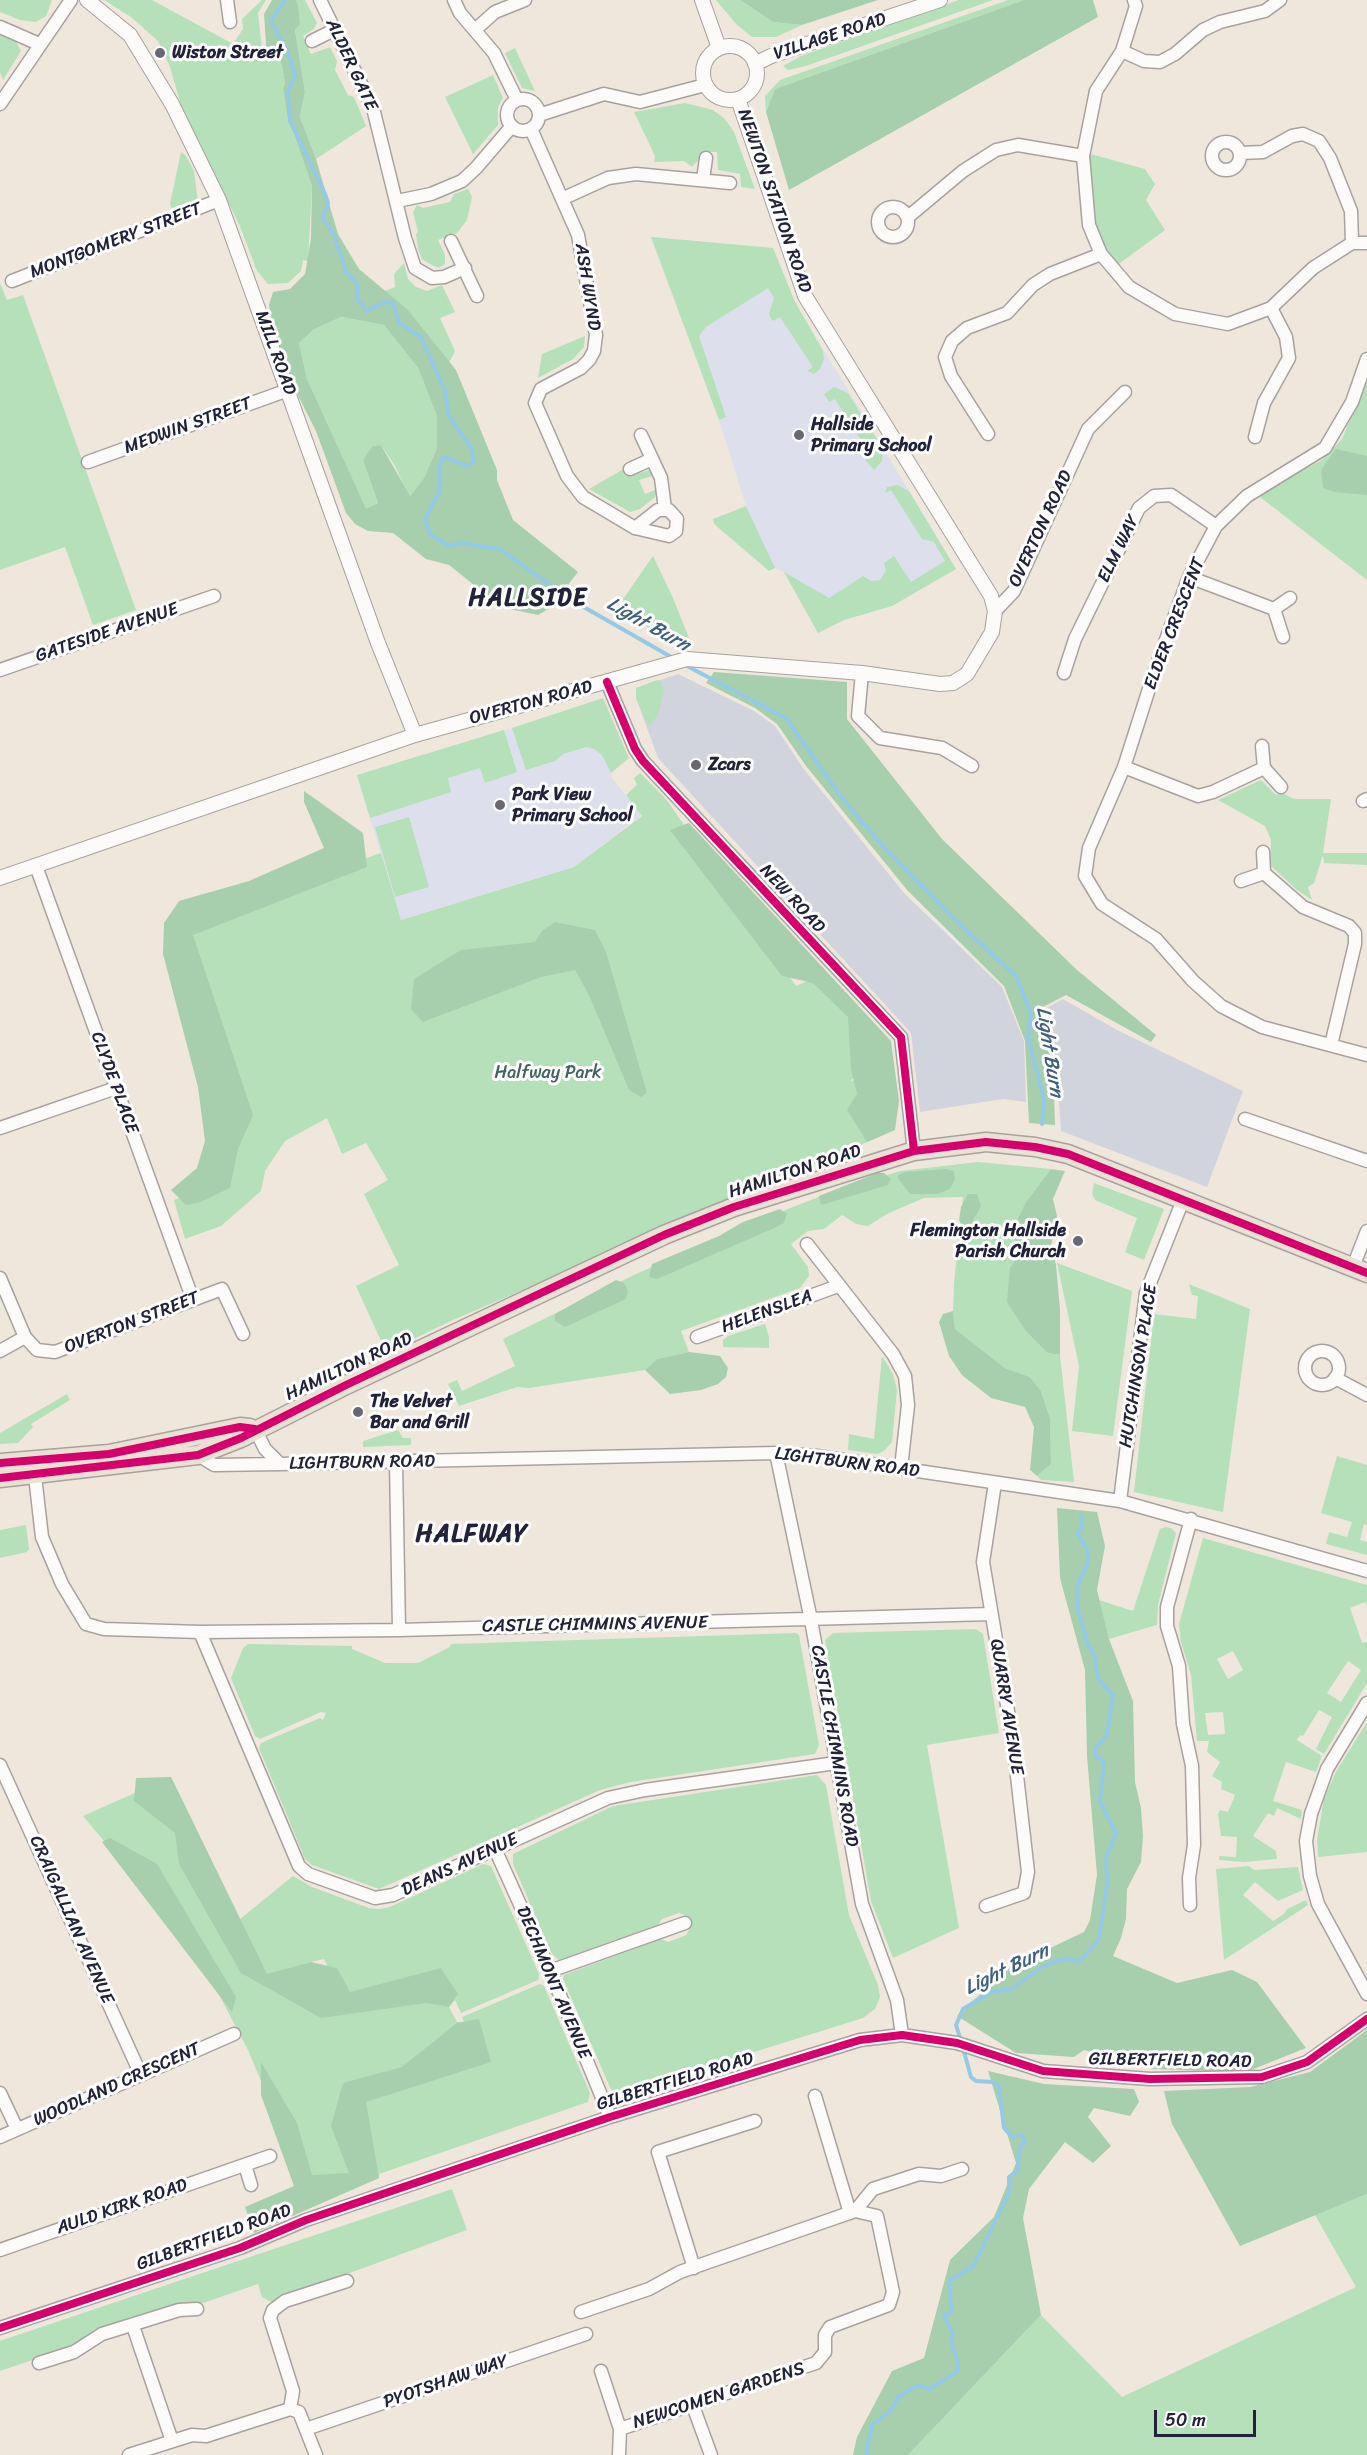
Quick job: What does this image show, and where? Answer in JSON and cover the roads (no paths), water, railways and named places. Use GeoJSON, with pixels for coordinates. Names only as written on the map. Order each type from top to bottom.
{"type":"FeatureCollection","features":[{"type":"Feature","properties":{"kind":"main road","name":"HAMILTON ROAD"},"geometry":{"type":"LineString","coordinates":[[0,1478],[35,1476],[198,1455],[241,1438],[255,1429],[664,1235],[734,1207],[914,1150],[986,1142],[1035,1147],[1068,1154],[1360,1270]]}},
{"type":"Feature","properties":{"kind":"main road","name":"HAMILTON ROAD"},"geometry":{"type":"LineString","coordinates":[[0,1463],[109,1454],[240,1427],[255,1429]]}},
{"type":"Feature","properties":{"kind":"street"},"geometry":{"type":"LineString","coordinates":[[0,104],[71,0]]}},
{"type":"Feature","properties":{"kind":"street","name":"MILL ROAD"},"geometry":{"type":"LineString","coordinates":[[87,0],[130,35],[172,104],[219,200],[378,643],[415,735]]}},
{"type":"Feature","properties":{"kind":"street"},"geometry":{"type":"LineString","coordinates":[[227,0],[230,22]]}},
{"type":"Feature","properties":{"kind":"street","name":"ALDER GATE"},"geometry":{"type":"LineString","coordinates":[[320,0],[373,108],[405,238],[416,268],[432,278],[444,277],[465,267]]}},
{"type":"Feature","properties":{"kind":"street"},"geometry":{"type":"LineString","coordinates":[[454,0],[460,13],[476,29],[494,53],[517,100]]}},
{"type":"Feature","properties":{"kind":"street"},"geometry":{"type":"LineString","coordinates":[[476,29],[495,12],[525,0]]}},
{"type":"Feature","properties":{"kind":"street"},"geometry":{"type":"LineString","coordinates":[[702,0],[719,48]]}},
{"type":"Feature","properties":{"kind":"street","name":"VILLAGE ROAD"},"geometry":{"type":"LineString","coordinates":[[755,64],[771,56],[940,0]]}},
{"type":"Feature","properties":{"kind":"street"},"geometry":{"type":"LineString","coordinates":[[1134,0],[1136,6],[1122,51],[1096,91],[1085,136],[1083,156],[1089,225],[1101,254],[1129,288],[1175,314],[1228,324],[1271,309],[1313,268],[1352,243],[1367,243]]}},
{"type":"Feature","properties":{"kind":"street"},"geometry":{"type":"LineString","coordinates":[[1122,51],[1144,61],[1160,62],[1175,54],[1203,30],[1220,22],[1265,10],[1280,0]]}},
{"type":"Feature","properties":{"kind":"street"},"geometry":{"type":"LineString","coordinates":[[0,27],[39,44]]}},
{"type":"Feature","properties":{"kind":"street"},"geometry":{"type":"LineString","coordinates":[[312,41],[334,30]]}},
{"type":"Feature","properties":{"kind":"street"},"geometry":{"type":"LineString","coordinates":[[737,47],[751,56],[755,64],[757,72],[754,86],[738,99],[716,97],[705,85],[702,77],[706,59],[719,48],[737,47]]}},
{"type":"Feature","properties":{"kind":"street"},"geometry":{"type":"LineString","coordinates":[[539,115],[604,94],[640,102],[705,85]]}},
{"type":"Feature","properties":{"kind":"street","name":"NEWTON STATION ROAD"},"geometry":{"type":"LineString","coordinates":[[738,99],[805,296],[981,577],[991,596],[995,611]]}},
{"type":"Feature","properties":{"kind":"street"},"geometry":{"type":"LineString","coordinates":[[517,100],[532,102],[539,115],[537,123],[531,129],[521,130],[512,126],[507,115],[517,100]]}},
{"type":"Feature","properties":{"kind":"street"},"geometry":{"type":"LineString","coordinates":[[397,201],[431,194],[462,182],[512,126]]}},
{"type":"Feature","properties":{"kind":"street","name":"ASH WYND"},"geometry":{"type":"LineString","coordinates":[[531,129],[564,198],[578,235],[594,314],[594,351],[581,368],[541,389],[535,403],[567,476],[578,491],[608,513],[635,528],[669,537],[676,531],[677,519],[673,512],[665,509]]}},
{"type":"Feature","properties":{"kind":"street"},"geometry":{"type":"LineString","coordinates":[[1241,153],[1263,152],[1292,136],[1303,134],[1319,141],[1330,158],[1351,211],[1352,243]]}},
{"type":"Feature","properties":{"kind":"street"},"geometry":{"type":"LineString","coordinates":[[908,217],[963,171],[996,150],[1018,145],[1083,156]]}},
{"type":"Feature","properties":{"kind":"street"},"geometry":{"type":"LineString","coordinates":[[703,180],[706,158]]}},
{"type":"Feature","properties":{"kind":"street"},"geometry":{"type":"LineString","coordinates":[[564,198],[608,178],[636,174],[730,183]]}},
{"type":"Feature","properties":{"kind":"street","name":"MONTGOMERY STREET"},"geometry":{"type":"LineString","coordinates":[[12,281],[219,200]]}},
{"type":"Feature","properties":{"kind":"street"},"geometry":{"type":"LineString","coordinates":[[452,241],[477,296]]}},
{"type":"Feature","properties":{"kind":"street"},"geometry":{"type":"LineString","coordinates":[[988,434],[951,376],[945,357],[952,340],[967,327],[1007,313],[1033,285],[1050,274],[1101,254]]}},
{"type":"Feature","properties":{"kind":"street"},"geometry":{"type":"LineString","coordinates":[[1255,437],[1264,403],[1289,358],[1286,337],[1271,309]]}},
{"type":"Feature","properties":{"kind":"street","name":"ELDER CRESCENT"},"geometry":{"type":"LineString","coordinates":[[1331,1045],[1262,1027],[1221,1006],[1193,981],[1156,939],[1102,904],[1085,876],[1089,848],[1124,767],[1156,667],[1189,577],[1216,526],[1246,496],[1324,448],[1352,402],[1367,359]]}},
{"type":"Feature","properties":{"kind":"street","name":"MEDWIN STREET"},"geometry":{"type":"LineString","coordinates":[[88,462],[288,390]]}},
{"type":"Feature","properties":{"kind":"street","name":"OVERTON ROAD"},"geometry":{"type":"LineString","coordinates":[[0,878],[415,735],[687,659],[862,673],[940,684],[953,683],[967,674],[983,650],[992,632],[995,611],[1014,591],[1088,429],[1125,392]]}},
{"type":"Feature","properties":{"kind":"street"},"geometry":{"type":"LineString","coordinates":[[635,528],[650,514],[665,509],[661,478],[641,435]]}},
{"type":"Feature","properties":{"kind":"street"},"geometry":{"type":"LineString","coordinates":[[630,469],[652,459]]}},
{"type":"Feature","properties":{"kind":"street","name":"ELM WAY"},"geometry":{"type":"LineString","coordinates":[[1064,673],[1075,639],[1139,508],[1154,496],[1171,495],[1216,526]]}},
{"type":"Feature","properties":{"kind":"street"},"geometry":{"type":"LineString","coordinates":[[1189,577],[1274,609]]}},
{"type":"Feature","properties":{"kind":"street","name":"GATESIDE AVENUE"},"geometry":{"type":"LineString","coordinates":[[0,670],[214,596]]}},
{"type":"Feature","properties":{"kind":"street"},"geometry":{"type":"LineString","coordinates":[[1274,609],[1290,598]]}},
{"type":"Feature","properties":{"kind":"street"},"geometry":{"type":"LineString","coordinates":[[1274,609],[1283,637]]}},
{"type":"Feature","properties":{"kind":"street"},"geometry":{"type":"LineString","coordinates":[[862,673],[858,716],[880,738],[942,748],[972,766]]}},
{"type":"Feature","properties":{"kind":"street","name":"NEW ROAD"},"geometry":{"type":"LineString","coordinates":[[607,682],[635,749],[643,761],[901,1037],[914,1150]]}},
{"type":"Feature","properties":{"kind":"street"},"geometry":{"type":"LineString","coordinates":[[1262,746],[1264,768],[1281,787]]}},
{"type":"Feature","properties":{"kind":"street"},"geometry":{"type":"LineString","coordinates":[[1124,767],[1177,790],[1198,796],[1213,792],[1264,768]]}},
{"type":"Feature","properties":{"kind":"street"},"geometry":{"type":"LineString","coordinates":[[1263,852],[1264,873],[1303,907],[1349,926],[1355,933],[1355,944],[1331,1045],[1367,1055]]}},
{"type":"Feature","properties":{"kind":"street","name":"CLYDE PLACE"},"geometry":{"type":"LineString","coordinates":[[36,866],[193,1300]]}},
{"type":"Feature","properties":{"kind":"street"},"geometry":{"type":"LineString","coordinates":[[1241,881],[1264,873]]}},
{"type":"Feature","properties":{"kind":"street"},"geometry":{"type":"LineString","coordinates":[[0,1128],[116,1088]]}},
{"type":"Feature","properties":{"kind":"street"},"geometry":{"type":"LineString","coordinates":[[1245,1119],[1367,1161]]}},
{"type":"Feature","properties":{"kind":"street","name":"HUTCHINSON PLACE"},"geometry":{"type":"LineString","coordinates":[[1120,1501],[1146,1293],[1183,1200]]}},
{"type":"Feature","properties":{"kind":"street"},"geometry":{"type":"LineString","coordinates":[[1360,1270],[1367,1231]]}},
{"type":"Feature","properties":{"kind":"street"},"geometry":{"type":"LineString","coordinates":[[807,1244],[893,1354],[905,1376],[908,1405],[901,1468]]}},
{"type":"Feature","properties":{"kind":"street"},"geometry":{"type":"LineString","coordinates":[[0,1278],[25,1337],[0,1351]]}},
{"type":"Feature","properties":{"kind":"street","name":"HELENSLEA"},"geometry":{"type":"LineString","coordinates":[[697,1337],[838,1286]]}},
{"type":"Feature","properties":{"kind":"street","name":"OVERTON STREET"},"geometry":{"type":"LineString","coordinates":[[25,1337],[37,1350],[55,1352],[222,1288],[243,1334]]}},
{"type":"Feature","properties":{"kind":"street"},"geometry":{"type":"LineString","coordinates":[[1335,1378],[1367,1395]]}},
{"type":"Feature","properties":{"kind":"street","name":"LIGHTBURN ROAD"},"geometry":{"type":"LineString","coordinates":[[255,1429],[265,1449],[280,1464]]}},
{"type":"Feature","properties":{"kind":"street","name":"LIGHTBURN ROAD"},"geometry":{"type":"LineString","coordinates":[[198,1455],[214,1466],[776,1453],[901,1468],[1120,1501],[1191,1519],[1367,1571]]}},
{"type":"Feature","properties":{"kind":"street","name":"CASTLE CHIMMINS ROAD"},"geometry":{"type":"LineString","coordinates":[[776,1453],[811,1620],[862,1904],[897,2000],[902,2035]]}},
{"type":"Feature","properties":{"kind":"street"},"geometry":{"type":"LineString","coordinates":[[396,1462],[399,1630]]}},
{"type":"Feature","properties":{"kind":"street","name":"CASTLE CHIMMINS AVENUE"},"geometry":{"type":"LineString","coordinates":[[35,1476],[42,1537],[62,1584],[86,1624],[104,1629],[200,1632],[399,1630],[991,1614]]}},
{"type":"Feature","properties":{"kind":"street","name":"QUARRY AVENUE"},"geometry":{"type":"LineString","coordinates":[[986,1906],[1024,1893],[1028,1872],[1012,1741],[983,1562],[995,1483]]}},
{"type":"Feature","properties":{"kind":"street"},"geometry":{"type":"LineString","coordinates":[[1190,1905],[1189,1878],[1194,1845],[1192,1766],[1183,1724],[1179,1666],[1171,1644],[1167,1616],[1191,1519]]}},
{"type":"Feature","properties":{"kind":"street","name":"DEANS AVENUE"},"geometry":{"type":"LineString","coordinates":[[200,1632],[293,1856],[308,1874],[375,1898],[393,1895],[608,1798],[645,1790],[836,1763]]}},
{"type":"Feature","properties":{"kind":"street"},"geometry":{"type":"LineString","coordinates":[[1367,1703],[1327,1769],[1311,1814],[1306,1841],[1310,1876],[1318,1904],[1367,1995]]}},
{"type":"Feature","properties":{"kind":"street","name":"CRAIGALLIAN AVENUE"},"geometry":{"type":"LineString","coordinates":[[0,1765],[141,2075]]}},
{"type":"Feature","properties":{"kind":"street","name":"DECHMONT AVENUE"},"geometry":{"type":"LineString","coordinates":[[495,1849],[550,1971],[610,2117]]}},
{"type":"Feature","properties":{"kind":"street"},"geometry":{"type":"LineString","coordinates":[[550,1971],[685,1923]]}},
{"type":"Feature","properties":{"kind":"street","name":"GILBERTFIELD ROAD"},"geometry":{"type":"LineString","coordinates":[[0,2328],[240,2248],[306,2220],[610,2117],[860,2040],[902,2035],[957,2043],[1043,2071],[1150,2079],[1262,2077],[1307,2062],[1367,2019]]}},
{"type":"Feature","properties":{"kind":"street","name":"WOODLAND CRESCENT"},"geometry":{"type":"LineString","coordinates":[[0,2137],[234,2034]]}},
{"type":"Feature","properties":{"kind":"street"},"geometry":{"type":"LineString","coordinates":[[0,2093],[17,2129]]}},
{"type":"Feature","properties":{"kind":"street"},"geometry":{"type":"LineString","coordinates":[[815,2096],[853,2212]]}},
{"type":"Feature","properties":{"kind":"street"},"geometry":{"type":"LineString","coordinates":[[694,2268],[658,2152],[755,2121]]}},
{"type":"Feature","properties":{"kind":"street","name":"AULD KIRK ROAD"},"geometry":{"type":"LineString","coordinates":[[0,2250],[270,2156]]}},
{"type":"Feature","properties":{"kind":"street"},"geometry":{"type":"LineString","coordinates":[[245,2165],[251,2184]]}},
{"type":"Feature","properties":{"kind":"street"},"geometry":{"type":"LineString","coordinates":[[581,2312],[649,2289],[694,2268],[853,2212],[873,2189],[919,2174],[941,2176],[962,2169]]}},
{"type":"Feature","properties":{"kind":"street","name":"NEWCOMEN GARDENS"},"geometry":{"type":"LineString","coordinates":[[620,2429],[816,2363],[825,2352],[825,2335],[830,2327],[890,2305],[893,2292],[877,2216],[853,2212]]}},
{"type":"Feature","properties":{"kind":"street"},"geometry":{"type":"LineString","coordinates":[[290,2409],[293,2391],[270,2318],[273,2310],[285,2301],[347,2281]]}},
{"type":"Feature","properties":{"kind":"street"},"geometry":{"type":"LineString","coordinates":[[39,2363],[75,2352],[102,2334],[179,2310],[197,2309]]}},
{"type":"Feature","properties":{"kind":"street"},"geometry":{"type":"LineString","coordinates":[[133,2326],[172,2441]]}},
{"type":"Feature","properties":{"kind":"street","name":"PYOTSHAW WAY"},"geometry":{"type":"LineString","coordinates":[[306,2429],[586,2334]]}},
{"type":"Feature","properties":{"kind":"street"},"geometry":{"type":"LineString","coordinates":[[601,2371],[620,2429],[619,2455]]}},
{"type":"Feature","properties":{"kind":"street"},"geometry":{"type":"LineString","coordinates":[[693,2406],[711,2455]]}},
{"type":"Feature","properties":{"kind":"street"},"geometry":{"type":"LineString","coordinates":[[129,2455],[192,2435],[206,2436],[290,2409],[299,2412],[316,2455]]}},
{"type":"Feature","properties":{"kind":"waterway","name":"Light Burn"},"geometry":{"type":"LineString","coordinates":[[285,0],[271,21],[289,55],[295,75],[288,92],[290,121],[325,194],[328,203],[323,218],[334,235],[346,272],[357,284],[357,298],[367,311],[385,302],[393,303],[399,323],[421,337],[445,391],[448,415],[472,449],[474,461],[468,466],[444,457],[439,467],[440,491],[425,519],[430,534],[449,546],[460,543],[500,549],[568,598],[673,658]]}},
{"type":"Feature","properties":{"kind":"waterway","name":"Light Burn"},"geometry":{"type":"LineString","coordinates":[[685,665],[786,718],[845,802],[885,848],[952,917],[1016,976],[1031,1014],[1028,1037],[1044,1100],[1042,1124]]}},
{"type":"Feature","properties":{"kind":"waterway","name":"Light Burn"},"geometry":{"type":"LineString","coordinates":[[961,2041],[956,2025],[963,2009],[991,1992],[1012,1989],[1043,1966],[1064,1959],[1080,1961],[1099,1939],[1107,1884],[1106,1858],[1116,1833],[1100,1801],[1104,1761],[1095,1756],[1096,1748],[1107,1735],[1113,1695],[1098,1679],[1094,1654],[1088,1645],[1078,1610],[1077,1587],[1088,1562],[1087,1549],[1077,1533],[1082,1528],[1081,1516]]}},
{"type":"Feature","properties":{"kind":"waterway","name":"Light Burn"},"geometry":{"type":"LineString","coordinates":[[866,2455],[872,2425],[891,2410],[898,2397],[918,2385],[929,2389],[957,2372],[958,2362],[951,2342],[953,2335],[944,2316],[951,2312],[950,2280],[972,2267],[980,2253],[1009,2192],[1009,2177],[1018,2170],[1019,2148],[1025,2142],[1022,2135],[1012,2137],[1004,2128],[999,2087],[993,2082],[976,2081],[971,2077],[963,2048]]}},
{"type":"Feature","properties":{"kind":"place","name":"Wiston Street"},"geometry":{"type":"Point","coordinates":[160,53]}},
{"type":"Feature","properties":{"kind":"place","name":"Hallside Primary School"},"geometry":{"type":"Point","coordinates":[799,435]}},
{"type":"Feature","properties":{"kind":"place","name":"Zcars"},"geometry":{"type":"Point","coordinates":[696,765]}},
{"type":"Feature","properties":{"kind":"place","name":"Park View Primary School"},"geometry":{"type":"Point","coordinates":[500,805]}},
{"type":"Feature","properties":{"kind":"place","name":"Flemington Hallside Parish Church"},"geometry":{"type":"Point","coordinates":[1078,1241]}},
{"type":"Feature","properties":{"kind":"place","name":"The Velvet Bar and Grill"},"geometry":{"type":"Point","coordinates":[358,1412]}},
{"type":"Feature","properties":{"kind":"district","name":"HALLSIDE"},"geometry":{"type":"Point","coordinates":[528,599]}},
{"type":"Feature","properties":{"kind":"district","name":"HALFWAY"},"geometry":{"type":"Point","coordinates":[472,1535]}},
{"type":"Feature","properties":{"kind":"park label","name":"Halfway Park"},"geometry":{"type":"Point","coordinates":[548,1073]}}]}
